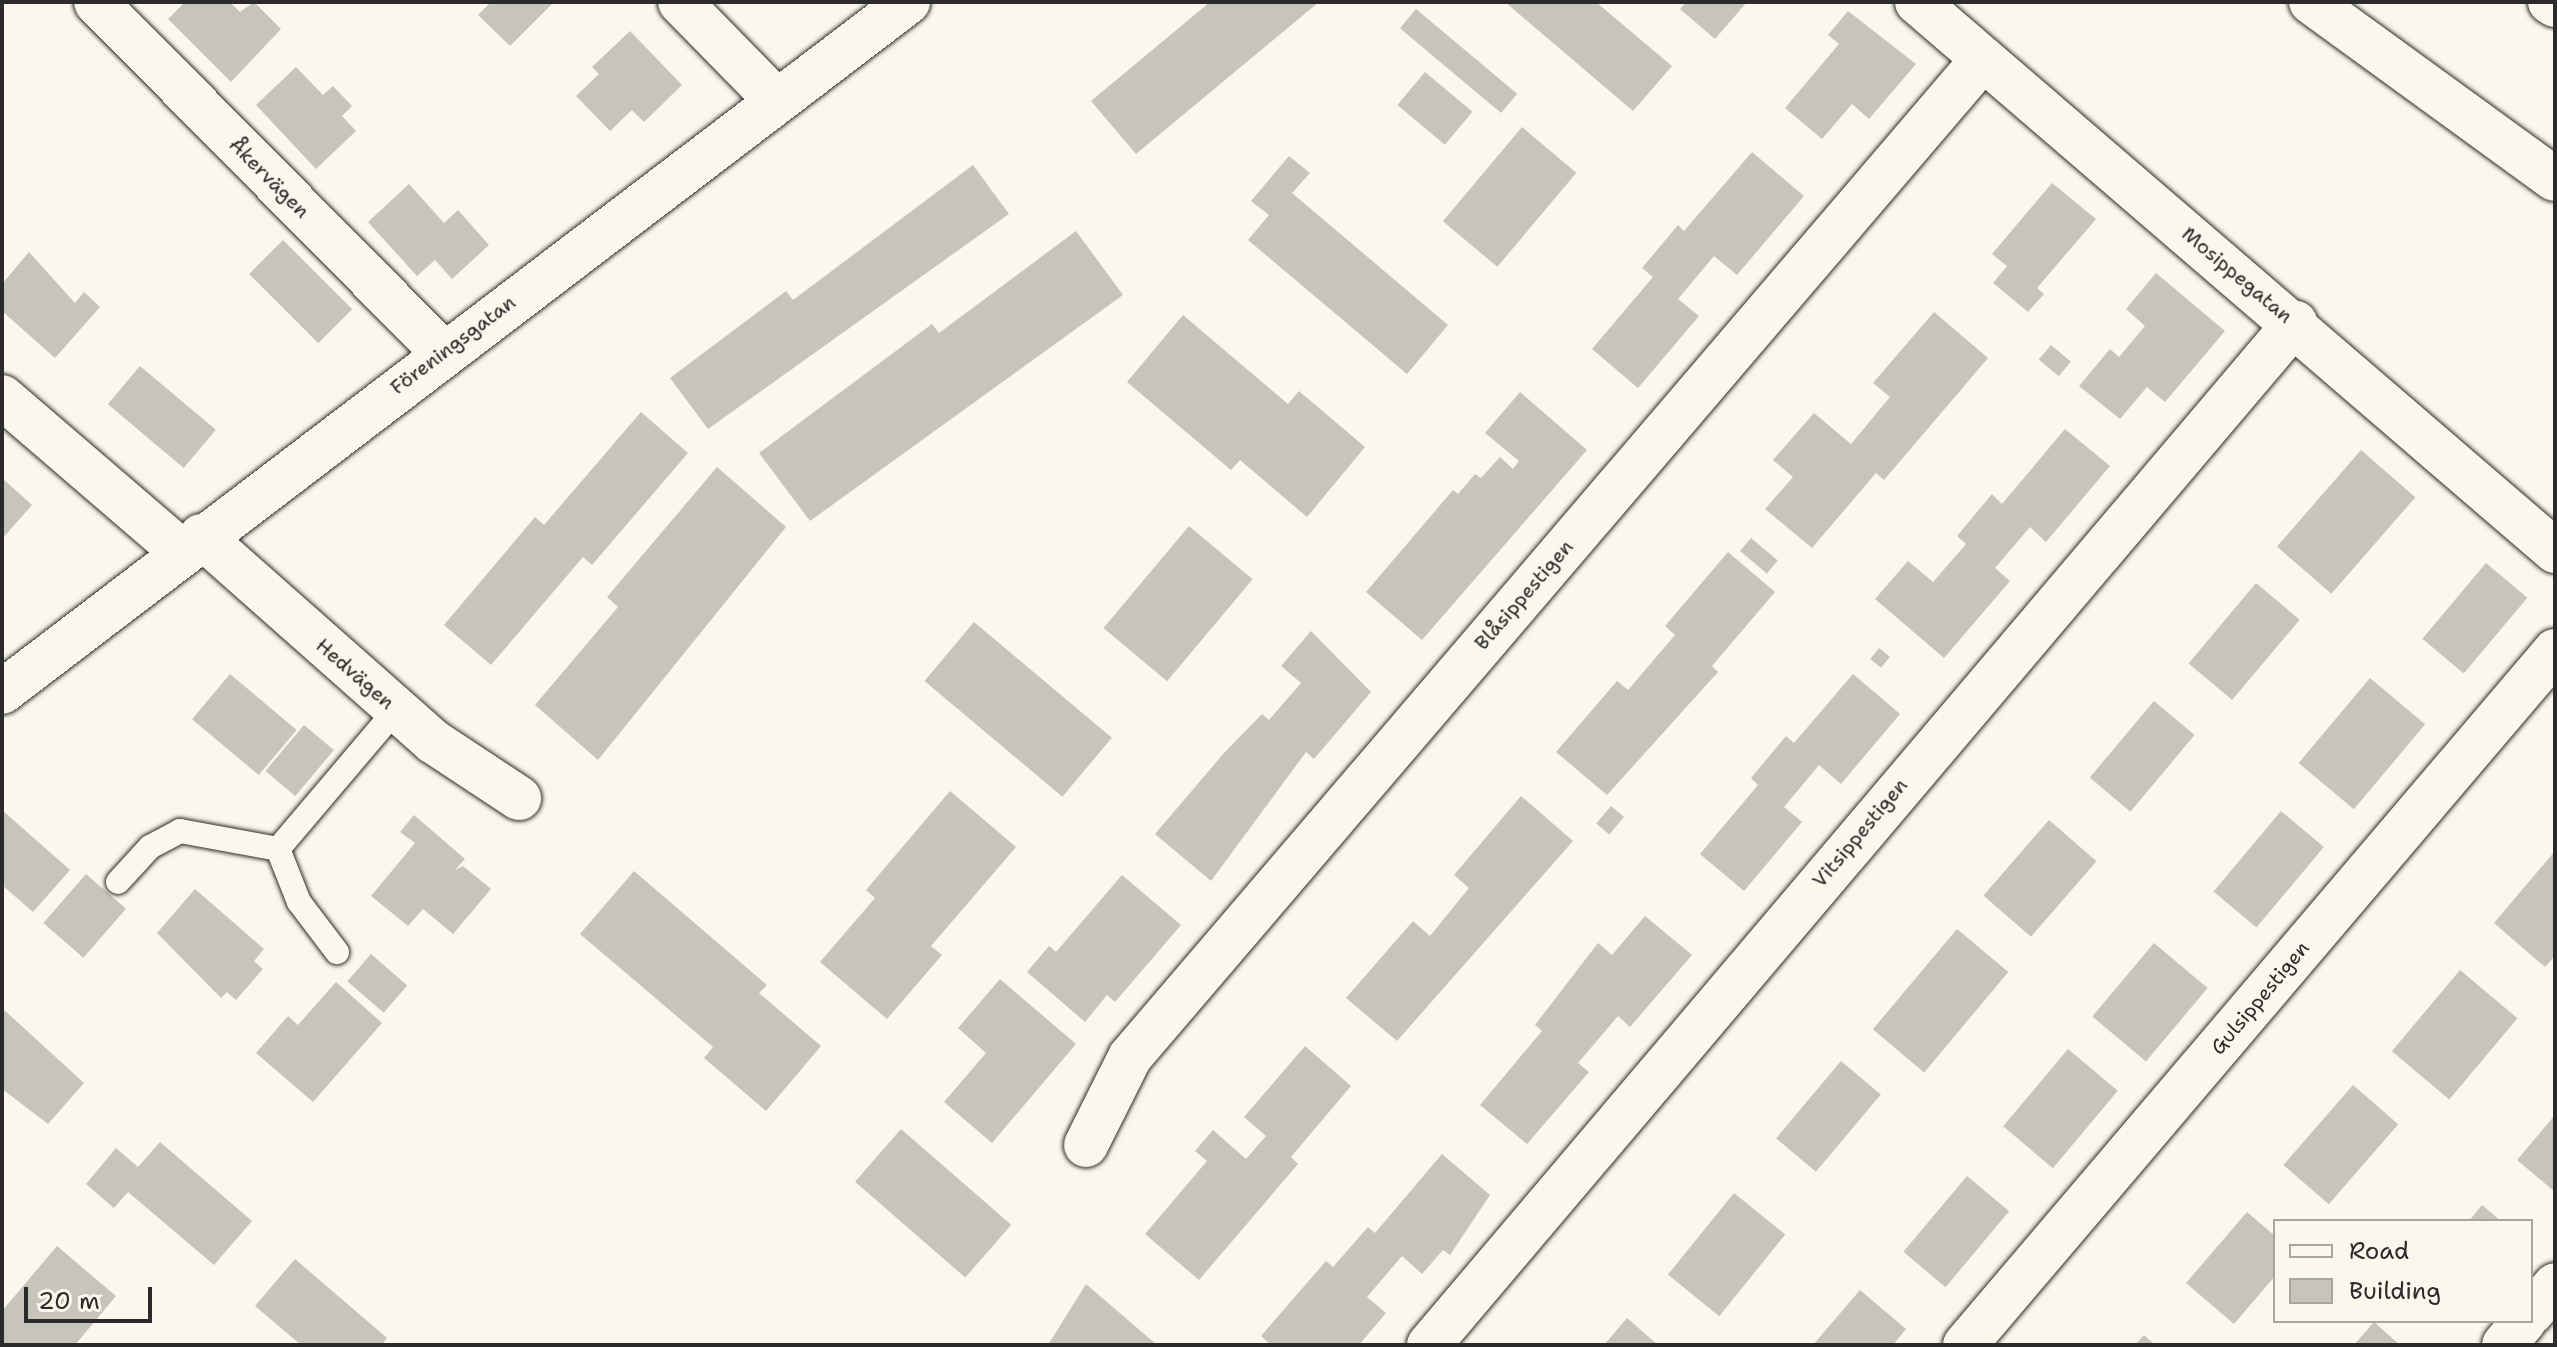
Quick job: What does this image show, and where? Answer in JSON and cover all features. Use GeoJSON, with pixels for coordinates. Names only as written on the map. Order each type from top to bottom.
{"type":"FeatureCollection","features":[{"type":"Feature","properties":{"kind":"street","name":"Åkervägen"},"geometry":{"type":"LineString","coordinates":[[96,2],[443,353]]}},
{"type":"Feature","properties":{"kind":"street"},"geometry":{"type":"LineString","coordinates":[[680,2],[776,100]]}},
{"type":"Feature","properties":{"kind":"street","name":"Föreningsgatan"},"geometry":{"type":"LineString","coordinates":[[2,692],[191,544],[908,2]]}},
{"type":"Feature","properties":{"kind":"street","name":"Mosippegatan"},"geometry":{"type":"LineString","coordinates":[[1917,2],[2295,323],[2555,551]]}},
{"type":"Feature","properties":{"kind":"street"},"geometry":{"type":"LineString","coordinates":[[2281,2],[2396,69]]}},
{"type":"Feature","properties":{"kind":"street"},"geometry":{"type":"LineString","coordinates":[[2311,2],[2396,69],[2555,179]]}},
{"type":"Feature","properties":{"kind":"street","name":"Blåsippestigen"},"geometry":{"type":"LineString","coordinates":[[1086,1145],[1130,1057],[1983,59]]}},
{"type":"Feature","properties":{"kind":"street","name":"Vitsippestigen"},"geometry":{"type":"LineString","coordinates":[[1429,1345],[2295,323]]}},
{"type":"Feature","properties":{"kind":"street","name":"Hedvägen"},"geometry":{"type":"LineString","coordinates":[[2,397],[191,544],[470,772],[519,798]]}},
{"type":"Feature","properties":{"kind":"street","name":"Gulsippestigen"},"geometry":{"type":"LineString","coordinates":[[1965,1345],[2555,651]]}},
{"type":"Feature","properties":{"kind":"street"},"geometry":{"type":"LineString","coordinates":[[2533,1311],[2555,1285]]}},
{"type":"Feature","properties":{"kind":"street"},"geometry":{"type":"LineString","coordinates":[[2504,1345],[2522,1323]]}},
{"type":"Feature","properties":{"kind":"lane"},"geometry":{"type":"LineString","coordinates":[[278,849],[396,710]]}},
{"type":"Feature","properties":{"kind":"lane"},"geometry":{"type":"LineString","coordinates":[[118,882],[150,847],[180,831],[278,849]]}},
{"type":"Feature","properties":{"kind":"lane"},"geometry":{"type":"LineString","coordinates":[[278,849],[299,902],[337,952]]}},
{"type":"Feature","properties":{"kind":"building"},"geometry":{"type":"Polygon","coordinates":[[[185,2],[230,2],[240,12],[254,2],[281,29],[231,82],[168,19],[185,2]]]}},
{"type":"Feature","properties":{"kind":"building"},"geometry":{"type":"Polygon","coordinates":[[[491,2],[554,2],[510,46],[478,15],[491,2]]]}},
{"type":"Feature","properties":{"kind":"building"},"geometry":{"type":"Polygon","coordinates":[[[1210,2],[1319,2],[1136,154],[1091,101],[1210,2]]]}},
{"type":"Feature","properties":{"kind":"building"},"geometry":{"type":"Polygon","coordinates":[[[1505,2],[1596,2],[1672,66],[1633,111],[1505,2]]]}},
{"type":"Feature","properties":{"kind":"building"},"geometry":{"type":"Polygon","coordinates":[[[1686,2],[1747,2],[1715,39],[1680,9],[1686,2]]]}},
{"type":"Feature","properties":{"kind":"building"},"geometry":{"type":"Polygon","coordinates":[[[1416,9],[1517,94],[1501,113],[1400,28],[1416,9]]]}},
{"type":"Feature","properties":{"kind":"building"},"geometry":{"type":"Polygon","coordinates":[[[1848,11],[1916,64],[1869,119],[1852,104],[1822,139],[1785,108],[1839,44],[1828,35],[1848,11]]]}},
{"type":"Feature","properties":{"kind":"building"},"geometry":{"type":"Polygon","coordinates":[[[630,31],[682,85],[644,122],[632,110],[610,131],[576,96],[599,74],[592,67],[630,31]]]}},
{"type":"Feature","properties":{"kind":"building"},"geometry":{"type":"Polygon","coordinates":[[[296,67],[323,95],[333,86],[352,106],[342,116],[356,131],[316,169],[256,105],[296,67]]]}},
{"type":"Feature","properties":{"kind":"building"},"geometry":{"type":"Polygon","coordinates":[[[1425,72],[1472,112],[1445,145],[1397,105],[1425,72]]]}},
{"type":"Feature","properties":{"kind":"building"},"geometry":{"type":"Polygon","coordinates":[[[1522,127],[1576,173],[1497,267],[1443,221],[1522,127]]]}},
{"type":"Feature","properties":{"kind":"building"},"geometry":{"type":"Polygon","coordinates":[[[1752,152],[1804,196],[1737,275],[1714,256],[1678,299],[1699,316],[1638,388],[1592,349],[1653,277],[1642,268],[1678,225],[1684,231],[1752,152]]]}},
{"type":"Feature","properties":{"kind":"building"},"geometry":{"type":"Polygon","coordinates":[[[1289,156],[1310,173],[1292,193],[1448,325],[1407,374],[1248,240],[1269,215],[1251,201],[1289,156]]]}},
{"type":"Feature","properties":{"kind":"building"},"geometry":{"type":"Polygon","coordinates":[[[973,165],[1009,214],[708,429],[670,378],[786,291],[793,300],[973,165]]]}},
{"type":"Feature","properties":{"kind":"building"},"geometry":{"type":"Polygon","coordinates":[[[2052,183],[2096,219],[2037,288],[2044,294],[2028,312],[1993,283],[2007,266],[1992,254],[2052,183]]]}},
{"type":"Feature","properties":{"kind":"building"},"geometry":{"type":"Polygon","coordinates":[[[409,184],[444,223],[458,210],[489,245],[452,279],[435,260],[417,276],[368,222],[409,184]]]}},
{"type":"Feature","properties":{"kind":"building"},"geometry":{"type":"Polygon","coordinates":[[[1076,231],[1123,295],[810,521],[759,453],[932,324],[939,333],[1076,231]]]}},
{"type":"Feature","properties":{"kind":"building"},"geometry":{"type":"Polygon","coordinates":[[[283,240],[352,309],[318,343],[249,274],[283,240]]]}},
{"type":"Feature","properties":{"kind":"building"},"geometry":{"type":"Polygon","coordinates":[[[29,252],[75,303],[84,292],[100,307],[55,358],[2,311],[2,284],[29,252]]]}},
{"type":"Feature","properties":{"kind":"building"},"geometry":{"type":"Polygon","coordinates":[[[2156,273],[2225,331],[2165,402],[2147,387],[2120,419],[2079,386],[2110,349],[2119,357],[2145,326],[2126,309],[2156,273]]]}},
{"type":"Feature","properties":{"kind":"building"},"geometry":{"type":"Polygon","coordinates":[[[1934,312],[1988,358],[1884,480],[1876,473],[1812,548],[1765,509],[1793,477],[1773,460],[1814,413],[1851,444],[1890,397],[1873,383],[1934,312]]]}},
{"type":"Feature","properties":{"kind":"building"},"geometry":{"type":"Polygon","coordinates":[[[1183,315],[1288,404],[1299,391],[1365,447],[1307,517],[1240,460],[1231,470],[1127,382],[1183,315]]]}},
{"type":"Feature","properties":{"kind":"building"},"geometry":{"type":"Polygon","coordinates":[[[2051,345],[2071,362],[2059,376],[2039,360],[2051,345]]]}},
{"type":"Feature","properties":{"kind":"building"},"geometry":{"type":"Polygon","coordinates":[[[140,366],[216,430],[184,468],[108,404],[140,366]]]}},
{"type":"Feature","properties":{"kind":"building"},"geometry":{"type":"Polygon","coordinates":[[[1520,392],[1587,450],[1422,640],[1366,592],[1453,490],[1458,494],[1475,474],[1481,478],[1500,457],[1513,469],[1519,461],[1485,433],[1520,392]]]}},
{"type":"Feature","properties":{"kind":"building"},"geometry":{"type":"Polygon","coordinates":[[[641,412],[688,453],[592,565],[583,557],[491,665],[444,625],[535,517],[544,525],[641,412]]]}},
{"type":"Feature","properties":{"kind":"building"},"geometry":{"type":"Polygon","coordinates":[[[2065,429],[2110,466],[2046,542],[2030,527],[1995,568],[2010,581],[1944,658],[1875,599],[1908,561],[1933,582],[1966,544],[1957,536],[1992,494],[2002,504],[2065,429]]]}},
{"type":"Feature","properties":{"kind":"building"},"geometry":{"type":"Polygon","coordinates":[[[2361,450],[2415,497],[2331,594],[2277,547],[2361,450]]]}},
{"type":"Feature","properties":{"kind":"building"},"geometry":{"type":"Polygon","coordinates":[[[717,467],[786,527],[598,760],[535,705],[618,607],[607,597],[717,467]]]}},
{"type":"Feature","properties":{"kind":"building"},"geometry":{"type":"Polygon","coordinates":[[[2,478],[32,505],[2,539],[2,478]]]}},
{"type":"Feature","properties":{"kind":"building"},"geometry":{"type":"Polygon","coordinates":[[[1189,526],[1253,579],[1167,681],[1104,628],[1189,526]]]}},
{"type":"Feature","properties":{"kind":"building"},"geometry":{"type":"Polygon","coordinates":[[[1751,538],[1778,560],[1767,574],[1740,551],[1751,538]]]}},
{"type":"Feature","properties":{"kind":"building"},"geometry":{"type":"Polygon","coordinates":[[[1728,552],[1775,592],[1712,666],[1718,672],[1607,795],[1556,752],[1617,681],[1628,690],[1675,635],[1665,626],[1728,552]]]}},
{"type":"Feature","properties":{"kind":"building"},"geometry":{"type":"Polygon","coordinates":[[[2486,563],[2527,598],[2464,674],[2422,639],[2486,563]]]}},
{"type":"Feature","properties":{"kind":"building"},"geometry":{"type":"Polygon","coordinates":[[[2256,583],[2300,620],[2232,700],[2189,663],[2256,583]]]}},
{"type":"Feature","properties":{"kind":"building"},"geometry":{"type":"Polygon","coordinates":[[[974,622],[1112,738],[1062,797],[925,681],[974,622]]]}},
{"type":"Feature","properties":{"kind":"building"},"geometry":{"type":"Polygon","coordinates":[[[1311,631],[1371,692],[1314,759],[1306,752],[1211,881],[1155,834],[1224,753],[1262,714],[1269,720],[1301,683],[1281,666],[1311,631]]]}},
{"type":"Feature","properties":{"kind":"building"},"geometry":{"type":"Polygon","coordinates":[[[1879,648],[1890,657],[1881,668],[1870,659],[1879,648]]]}},
{"type":"Feature","properties":{"kind":"building"},"geometry":{"type":"Polygon","coordinates":[[[230,674],[297,730],[259,775],[192,719],[230,674]]]}},
{"type":"Feature","properties":{"kind":"building"},"geometry":{"type":"Polygon","coordinates":[[[1853,674],[1900,714],[1841,784],[1819,765],[1784,807],[1802,822],[1744,891],[1700,854],[1758,785],[1751,778],[1786,736],[1794,743],[1853,674]]]}},
{"type":"Feature","properties":{"kind":"building"},"geometry":{"type":"Polygon","coordinates":[[[2370,678],[2425,724],[2354,809],[2299,763],[2370,678]]]}},
{"type":"Feature","properties":{"kind":"building"},"geometry":{"type":"Polygon","coordinates":[[[2154,701],[2195,735],[2130,812],[2090,778],[2154,701]]]}},
{"type":"Feature","properties":{"kind":"building"},"geometry":{"type":"Polygon","coordinates":[[[304,725],[334,750],[295,796],[265,771],[304,725]]]}},
{"type":"Feature","properties":{"kind":"building"},"geometry":{"type":"Polygon","coordinates":[[[950,791],[1016,847],[931,946],[942,955],[887,1019],[820,962],[875,898],[866,890],[950,791]]]}},
{"type":"Feature","properties":{"kind":"building"},"geometry":{"type":"Polygon","coordinates":[[[1521,796],[1573,841],[1397,1041],[1346,998],[1413,921],[1430,936],[1469,888],[1454,875],[1521,796]]]}},
{"type":"Feature","properties":{"kind":"building"},"geometry":{"type":"Polygon","coordinates":[[[1611,806],[1624,817],[1609,835],[1596,824],[1611,806]]]}},
{"type":"Feature","properties":{"kind":"building"},"geometry":{"type":"Polygon","coordinates":[[[2,810],[70,870],[33,912],[2,885],[2,810]]]}},
{"type":"Feature","properties":{"kind":"building"},"geometry":{"type":"Polygon","coordinates":[[[2281,811],[2324,847],[2256,927],[2214,891],[2281,811]]]}},
{"type":"Feature","properties":{"kind":"building"},"geometry":{"type":"Polygon","coordinates":[[[414,815],[465,859],[455,870],[463,866],[491,889],[453,934],[423,909],[408,926],[371,896],[415,843],[400,832],[414,815]]]}},
{"type":"Feature","properties":{"kind":"building"},"geometry":{"type":"Polygon","coordinates":[[[2049,820],[2097,861],[2031,937],[1983,895],[2049,820]]]}},
{"type":"Feature","properties":{"kind":"building"},"geometry":{"type":"Polygon","coordinates":[[[2555,851],[2555,956],[2545,967],[2494,923],[2555,851]]]}},
{"type":"Feature","properties":{"kind":"building"},"geometry":{"type":"Polygon","coordinates":[[[634,871],[767,985],[759,993],[821,1046],[766,1111],[704,1058],[713,1047],[580,934],[634,871]]]}},
{"type":"Feature","properties":{"kind":"building"},"geometry":{"type":"Polygon","coordinates":[[[86,874],[126,909],[83,958],[43,923],[86,874]]]}},
{"type":"Feature","properties":{"kind":"building"},"geometry":{"type":"Polygon","coordinates":[[[1122,875],[1181,925],[1115,1002],[1107,995],[1085,1022],[1027,972],[1049,946],[1056,952],[1122,875]]]}},
{"type":"Feature","properties":{"kind":"building"},"geometry":{"type":"Polygon","coordinates":[[[195,889],[264,949],[254,961],[263,969],[236,1000],[227,992],[221,998],[157,933],[195,889]]]}},
{"type":"Feature","properties":{"kind":"building"},"geometry":{"type":"Polygon","coordinates":[[[1645,916],[1692,955],[1630,1027],[1618,1016],[1578,1063],[1589,1072],[1527,1144],[1480,1105],[1542,1031],[1535,1025],[1598,943],[1612,955],[1645,916]]]}},
{"type":"Feature","properties":{"kind":"building"},"geometry":{"type":"Polygon","coordinates":[[[1957,929],[2008,972],[1924,1072],[1873,1029],[1957,929]]]}},
{"type":"Feature","properties":{"kind":"building"},"geometry":{"type":"Polygon","coordinates":[[[2154,943],[2208,988],[2146,1062],[2092,1017],[2154,943]]]}},
{"type":"Feature","properties":{"kind":"building"},"geometry":{"type":"Polygon","coordinates":[[[371,954],[407,985],[384,1013],[347,981],[371,954]]]}},
{"type":"Feature","properties":{"kind":"building"},"geometry":{"type":"Polygon","coordinates":[[[2460,970],[2517,1018],[2449,1099],[2392,1051],[2460,970]]]}},
{"type":"Feature","properties":{"kind":"building"},"geometry":{"type":"Polygon","coordinates":[[[1000,979],[1076,1044],[992,1143],[944,1102],[986,1053],[958,1028],[1000,979]]]}},
{"type":"Feature","properties":{"kind":"building"},"geometry":{"type":"Polygon","coordinates":[[[336,982],[382,1023],[313,1102],[256,1053],[288,1016],[298,1025],[336,982]]]}},
{"type":"Feature","properties":{"kind":"building"},"geometry":{"type":"Polygon","coordinates":[[[2,1008],[84,1083],[48,1124],[2,1089],[2,1008]]]}},
{"type":"Feature","properties":{"kind":"building"},"geometry":{"type":"Polygon","coordinates":[[[1305,1046],[1351,1086],[1291,1157],[1298,1164],[1199,1280],[1145,1234],[1207,1161],[1195,1151],[1213,1130],[1246,1159],[1266,1136],[1244,1117],[1305,1046]]]}},
{"type":"Feature","properties":{"kind":"building"},"geometry":{"type":"Polygon","coordinates":[[[2068,1049],[2118,1091],[2053,1168],[2003,1126],[2068,1049]]]}},
{"type":"Feature","properties":{"kind":"building"},"geometry":{"type":"Polygon","coordinates":[[[1841,1061],[1881,1094],[1816,1172],[1776,1138],[1841,1061]]]}},
{"type":"Feature","properties":{"kind":"building"},"geometry":{"type":"Polygon","coordinates":[[[2353,1085],[2398,1124],[2329,1204],[2283,1165],[2353,1085]]]}},
{"type":"Feature","properties":{"kind":"building"},"geometry":{"type":"Polygon","coordinates":[[[2555,1115],[2555,1192],[2517,1160],[2555,1115]]]}},
{"type":"Feature","properties":{"kind":"building"},"geometry":{"type":"Polygon","coordinates":[[[901,1129],[1011,1225],[965,1278],[855,1182],[901,1129]]]}},
{"type":"Feature","properties":{"kind":"building"},"geometry":{"type":"Polygon","coordinates":[[[160,1142],[252,1221],[214,1265],[128,1192],[114,1208],[86,1184],[116,1148],[138,1167],[160,1142]]]}},
{"type":"Feature","properties":{"kind":"building"},"geometry":{"type":"Polygon","coordinates":[[[1442,1154],[1490,1195],[1450,1255],[1443,1250],[1422,1274],[1402,1256],[1367,1297],[1386,1313],[1359,1345],[1271,1345],[1261,1336],[1326,1261],[1333,1267],[1368,1227],[1375,1233],[1442,1154]]]}},
{"type":"Feature","properties":{"kind":"building"},"geometry":{"type":"Polygon","coordinates":[[[1967,1176],[2009,1211],[1945,1287],[1903,1252],[1967,1176]]]}},
{"type":"Feature","properties":{"kind":"building"},"geometry":{"type":"Polygon","coordinates":[[[1734,1193],[1785,1235],[1719,1316],[1668,1275],[1734,1193]]]}},
{"type":"Feature","properties":{"kind":"building"},"geometry":{"type":"Polygon","coordinates":[[[2482,1205],[2499,1219],[2471,1219],[2482,1205]]]}},
{"type":"Feature","properties":{"kind":"building"},"geometry":{"type":"Polygon","coordinates":[[[2247,1212],[2273,1234],[2273,1278],[2234,1324],[2186,1283],[2247,1212]]]}},
{"type":"Feature","properties":{"kind":"building"},"geometry":{"type":"Polygon","coordinates":[[[57,1246],[116,1296],[75,1345],[2,1345],[2,1311],[57,1246]]]}},
{"type":"Feature","properties":{"kind":"building"},"geometry":{"type":"Polygon","coordinates":[[[295,1259],[387,1338],[382,1345],[301,1345],[255,1306],[295,1259]]]}},
{"type":"Feature","properties":{"kind":"building"},"geometry":{"type":"Polygon","coordinates":[[[1086,1284],[1157,1345],[1048,1345],[1086,1284]]]}},
{"type":"Feature","properties":{"kind":"building"},"geometry":{"type":"Polygon","coordinates":[[[1860,1290],[1906,1329],[1893,1345],[1813,1345],[1860,1290]]]}},
{"type":"Feature","properties":{"kind":"building"},"geometry":{"type":"Polygon","coordinates":[[[1627,1318],[1658,1345],[1604,1345],[1627,1318]]]}},
{"type":"Feature","properties":{"kind":"building"},"geometry":{"type":"Polygon","coordinates":[[[2375,1323],[2400,1345],[2354,1345],[2375,1323]]]}},
{"type":"Feature","properties":{"kind":"building"},"geometry":{"type":"Polygon","coordinates":[[[2144,1335],[2155,1345],[2135,1345],[2144,1335]]]}}]}
